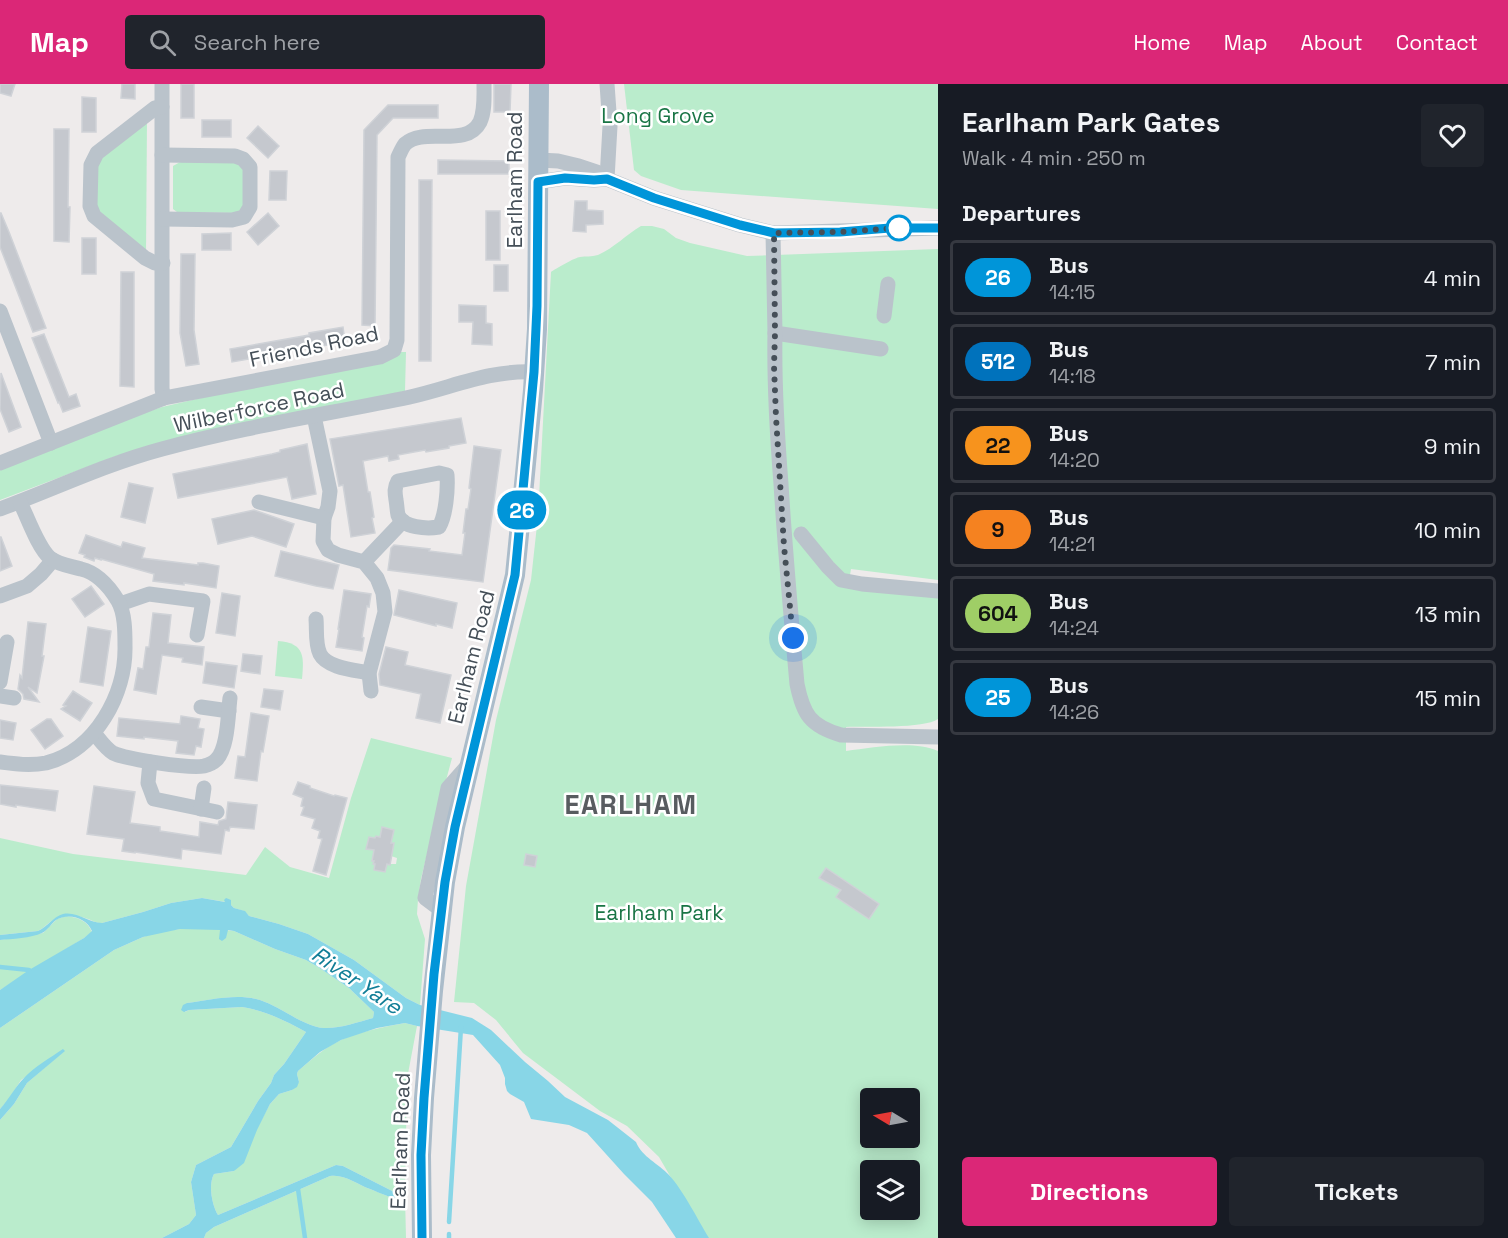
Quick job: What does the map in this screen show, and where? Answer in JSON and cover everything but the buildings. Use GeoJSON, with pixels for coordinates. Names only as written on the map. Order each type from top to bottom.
{"type":"FeatureCollection","features":[{"type":"Feature","properties":{"kind":"main road","name":"Earlham Road"},"geometry":{"type":"LineString","coordinates":[[422,1238],[421,1155],[427,1057],[441,910],[455,827],[515,575],[534,372],[537,306],[539,84]]}},
{"type":"Feature","properties":{"kind":"street"},"geometry":{"type":"LineString","coordinates":[[162,84],[162,389],[164,398]]}},
{"type":"Feature","properties":{"kind":"street","name":"Friends Road"},"geometry":{"type":"LineString","coordinates":[[0,463],[164,398],[380,357],[394,351],[397,340],[398,157],[405,144],[415,138],[464,135],[473,130],[480,122],[484,108],[484,84]]}},
{"type":"Feature","properties":{"kind":"street"},"geometry":{"type":"LineString","coordinates":[[607,84],[610,126],[607,179]]}},
{"type":"Feature","properties":{"kind":"street"},"geometry":{"type":"LineString","coordinates":[[162,107],[155,108],[97,153],[91,165],[90,206],[94,216],[145,258],[155,263],[163,263]]}},
{"type":"Feature","properties":{"kind":"street"},"geometry":{"type":"LineString","coordinates":[[162,155],[235,156],[243,159],[250,167],[250,207],[244,217],[232,220],[163,219]]}},
{"type":"Feature","properties":{"kind":"street"},"geometry":{"type":"LineString","coordinates":[[539,160],[558,161],[579,166],[654,198],[740,225],[774,233],[938,228]]}},
{"type":"Feature","properties":{"kind":"street"},"geometry":{"type":"LineString","coordinates":[[538,182],[565,178],[607,179]]}},
{"type":"Feature","properties":{"kind":"street"},"geometry":{"type":"LineString","coordinates":[[774,233],[776,407],[784,546],[800,699],[806,713],[815,724],[841,735],[938,737]]}},
{"type":"Feature","properties":{"kind":"street"},"geometry":{"type":"LineString","coordinates":[[884,316],[888,284]]}},
{"type":"Feature","properties":{"kind":"street"},"geometry":{"type":"LineString","coordinates":[[0,311],[51,443]]}},
{"type":"Feature","properties":{"kind":"street"},"geometry":{"type":"LineString","coordinates":[[775,333],[881,349]]}},
{"type":"Feature","properties":{"kind":"street","name":"Wilberforce Road"},"geometry":{"type":"LineString","coordinates":[[0,509],[124,461],[160,450],[413,396],[500,373],[534,372]]}},
{"type":"Feature","properties":{"kind":"street"},"geometry":{"type":"LineString","coordinates":[[314,416],[330,490],[324,518],[323,541],[328,550],[364,562],[377,578],[383,593],[385,612],[369,673],[371,691]]}},
{"type":"Feature","properties":{"kind":"street"},"geometry":{"type":"LineString","coordinates":[[0,762],[24,765],[46,762],[81,745],[104,720],[121,680],[125,658],[124,627],[120,604],[98,576],[84,569],[52,560],[48,556],[20,502]]}},
{"type":"Feature","properties":{"kind":"street"},"geometry":{"type":"LineString","coordinates":[[259,502],[324,518]]}},
{"type":"Feature","properties":{"kind":"street"},"geometry":{"type":"LineString","coordinates":[[783,517],[841,580],[938,591]]}},
{"type":"Feature","properties":{"kind":"street"},"geometry":{"type":"LineString","coordinates":[[364,562],[403,521]]}},
{"type":"Feature","properties":{"kind":"street"},"geometry":{"type":"LineString","coordinates":[[784,546],[801,534]]}},
{"type":"Feature","properties":{"kind":"street"},"geometry":{"type":"LineString","coordinates":[[0,596],[27,585],[52,560]]}},
{"type":"Feature","properties":{"kind":"street"},"geometry":{"type":"LineString","coordinates":[[120,604],[149,594],[203,602],[197,635]]}},
{"type":"Feature","properties":{"kind":"street"},"geometry":{"type":"LineString","coordinates":[[316,619],[320,655],[330,664],[369,673]]}},
{"type":"Feature","properties":{"kind":"street"},"geometry":{"type":"LineString","coordinates":[[0,682],[7,642]]}},
{"type":"Feature","properties":{"kind":"street"},"geometry":{"type":"LineString","coordinates":[[94,733],[111,752],[123,756],[150,762],[191,767],[203,766],[214,762],[220,755],[229,705],[201,707]]}},
{"type":"Feature","properties":{"kind":"street"},"geometry":{"type":"LineString","coordinates":[[150,762],[148,783],[154,799],[217,812]]}},
{"type":"Feature","properties":{"kind":"street"},"geometry":{"type":"LineString","coordinates":[[201,809],[204,788]]}},
{"type":"Feature","properties":{"kind":"green space","name":"Long Grove"},"geometry":{"type":"Polygon","coordinates":[[[624,84],[938,84],[938,209],[681,190],[641,176],[634,170],[624,84]]]}},
{"type":"Feature","properties":{"kind":"green space"},"geometry":{"type":"Polygon","coordinates":[[[147,119],[146,255],[95,207],[95,167],[100,158],[147,119]]]}},
{"type":"Feature","properties":{"kind":"green space"},"geometry":{"type":"Polygon","coordinates":[[[182,161],[236,162],[244,170],[245,204],[238,213],[177,212],[173,209],[173,166],[182,161]]]}},
{"type":"Feature","properties":{"kind":"green space","name":"Earlham Park"},"geometry":{"type":"Polygon","coordinates":[[[641,226],[652,226],[664,229],[676,238],[690,243],[747,256],[938,249],[938,580],[851,569],[848,587],[938,597],[938,719],[908,726],[846,727],[846,751],[905,745],[938,751],[938,1238],[706,1238],[659,1157],[627,1126],[600,1111],[523,1053],[496,1020],[474,1003],[454,1002],[466,886],[496,720],[531,580],[538,516],[551,272],[565,263],[578,258],[595,256],[641,226]]]}},
{"type":"Feature","properties":{"kind":"green space"},"geometry":{"type":"Polygon","coordinates":[[[406,352],[405,391],[116,456],[0,500],[0,470],[138,415],[162,407],[406,352]]]}},
{"type":"Feature","properties":{"kind":"green space"},"geometry":{"type":"Polygon","coordinates":[[[278,641],[287,642],[301,652],[302,679],[275,676],[278,641]]]}},
{"type":"Feature","properties":{"kind":"green space"},"geometry":{"type":"Polygon","coordinates":[[[371,738],[452,758],[432,833],[418,899],[417,914],[425,939],[420,1005],[406,998],[354,960],[308,934],[249,916],[226,902],[202,898],[171,903],[102,923],[77,916],[63,916],[53,919],[38,931],[0,935],[0,838],[73,854],[246,875],[265,847],[290,867],[329,878],[351,798],[371,738]],[[382,827],[380,837],[369,837],[367,848],[374,850],[372,861],[375,864],[374,870],[385,872],[387,864],[396,864],[397,858],[391,856],[394,830],[382,827]]]}},
{"type":"Feature","properties":{"kind":"green space"},"geometry":{"type":"Polygon","coordinates":[[[66,916],[82,920],[92,932],[0,990],[0,940],[43,933],[57,919],[66,916]]]}},
{"type":"Feature","properties":{"kind":"green space"},"geometry":{"type":"Polygon","coordinates":[[[207,928],[234,931],[306,960],[349,988],[374,1012],[373,1018],[323,1028],[315,1027],[268,1003],[251,998],[224,998],[187,1003],[185,1012],[250,1008],[306,1032],[274,1075],[231,1147],[196,1165],[191,1182],[196,1215],[189,1224],[162,1238],[0,1238],[0,1120],[14,1104],[27,1083],[64,1051],[21,1080],[0,1109],[0,1028],[114,950],[158,932],[207,928]]]}},
{"type":"Feature","properties":{"kind":"green space"},"geometry":{"type":"Polygon","coordinates":[[[405,1023],[417,1026],[407,1079],[406,1238],[204,1238],[206,1233],[214,1227],[330,1176],[346,1178],[398,1200],[402,1196],[343,1166],[336,1165],[218,1215],[211,1189],[214,1174],[234,1171],[270,1104],[279,1094],[292,1090],[299,1082],[298,1071],[324,1050],[341,1040],[405,1023]]]}},
{"type":"Feature","properties":{"kind":"water","name":"River Yare"},"geometry":{"type":"Polygon","coordinates":[[[202,898],[225,902],[226,898],[231,900],[234,908],[245,911],[249,916],[308,934],[354,960],[406,998],[420,1005],[472,1018],[491,1030],[565,1097],[608,1120],[636,1142],[642,1152],[674,1181],[709,1238],[676,1238],[652,1202],[587,1133],[569,1125],[531,1119],[524,1102],[507,1091],[500,1065],[473,1035],[405,1023],[377,1028],[341,1040],[320,1052],[298,1071],[297,1087],[279,1094],[270,1104],[244,1163],[234,1171],[214,1174],[211,1189],[218,1215],[336,1165],[343,1166],[402,1196],[401,1200],[346,1178],[330,1176],[214,1227],[206,1233],[204,1238],[162,1238],[189,1224],[196,1215],[191,1182],[196,1165],[231,1147],[274,1075],[306,1032],[275,1016],[250,1008],[184,1012],[181,1010],[183,1005],[224,998],[251,998],[268,1003],[315,1027],[323,1028],[373,1018],[374,1012],[349,988],[306,960],[234,931],[228,930],[226,938],[222,941],[219,939],[220,930],[180,929],[143,937],[114,950],[0,1028],[0,990],[92,931],[90,926],[82,920],[66,917],[56,920],[38,935],[0,940],[0,935],[38,931],[63,914],[73,914],[102,923],[171,903],[202,898]]]}},
{"type":"Feature","properties":{"kind":"water"},"geometry":{"type":"Polygon","coordinates":[[[63,1049],[65,1051],[27,1083],[14,1104],[0,1120],[0,1109],[28,1074],[63,1049]]]}},
{"type":"Feature","properties":{"kind":"waterway"},"geometry":{"type":"LineString","coordinates":[[0,967],[29,970]]}},
{"type":"Feature","properties":{"kind":"waterway"},"geometry":{"type":"LineString","coordinates":[[449,1222],[461,1027]]}},
{"type":"Feature","properties":{"kind":"waterway"},"geometry":{"type":"LineString","coordinates":[[298,1189],[305,1238]]}},
{"type":"Feature","properties":{"kind":"bus line","name":"26"},"geometry":{"type":"LineString","coordinates":[[422,1238],[421,1155],[424,1098],[434,974],[445,882],[455,827],[515,575],[532,409],[537,306],[538,182],[565,178],[607,179],[654,198],[740,225],[774,233],[938,228]]}},
{"type":"Feature","properties":{"kind":"district","name":"EARLHAM"},"geometry":{"type":"Point","coordinates":[631,804]}},
{"type":"Feature","properties":{"kind":"route"},"geometry":{"type":"LineString","coordinates":[[793,638],[784,546],[776,417],[774,233],[899,228]]}}]}
